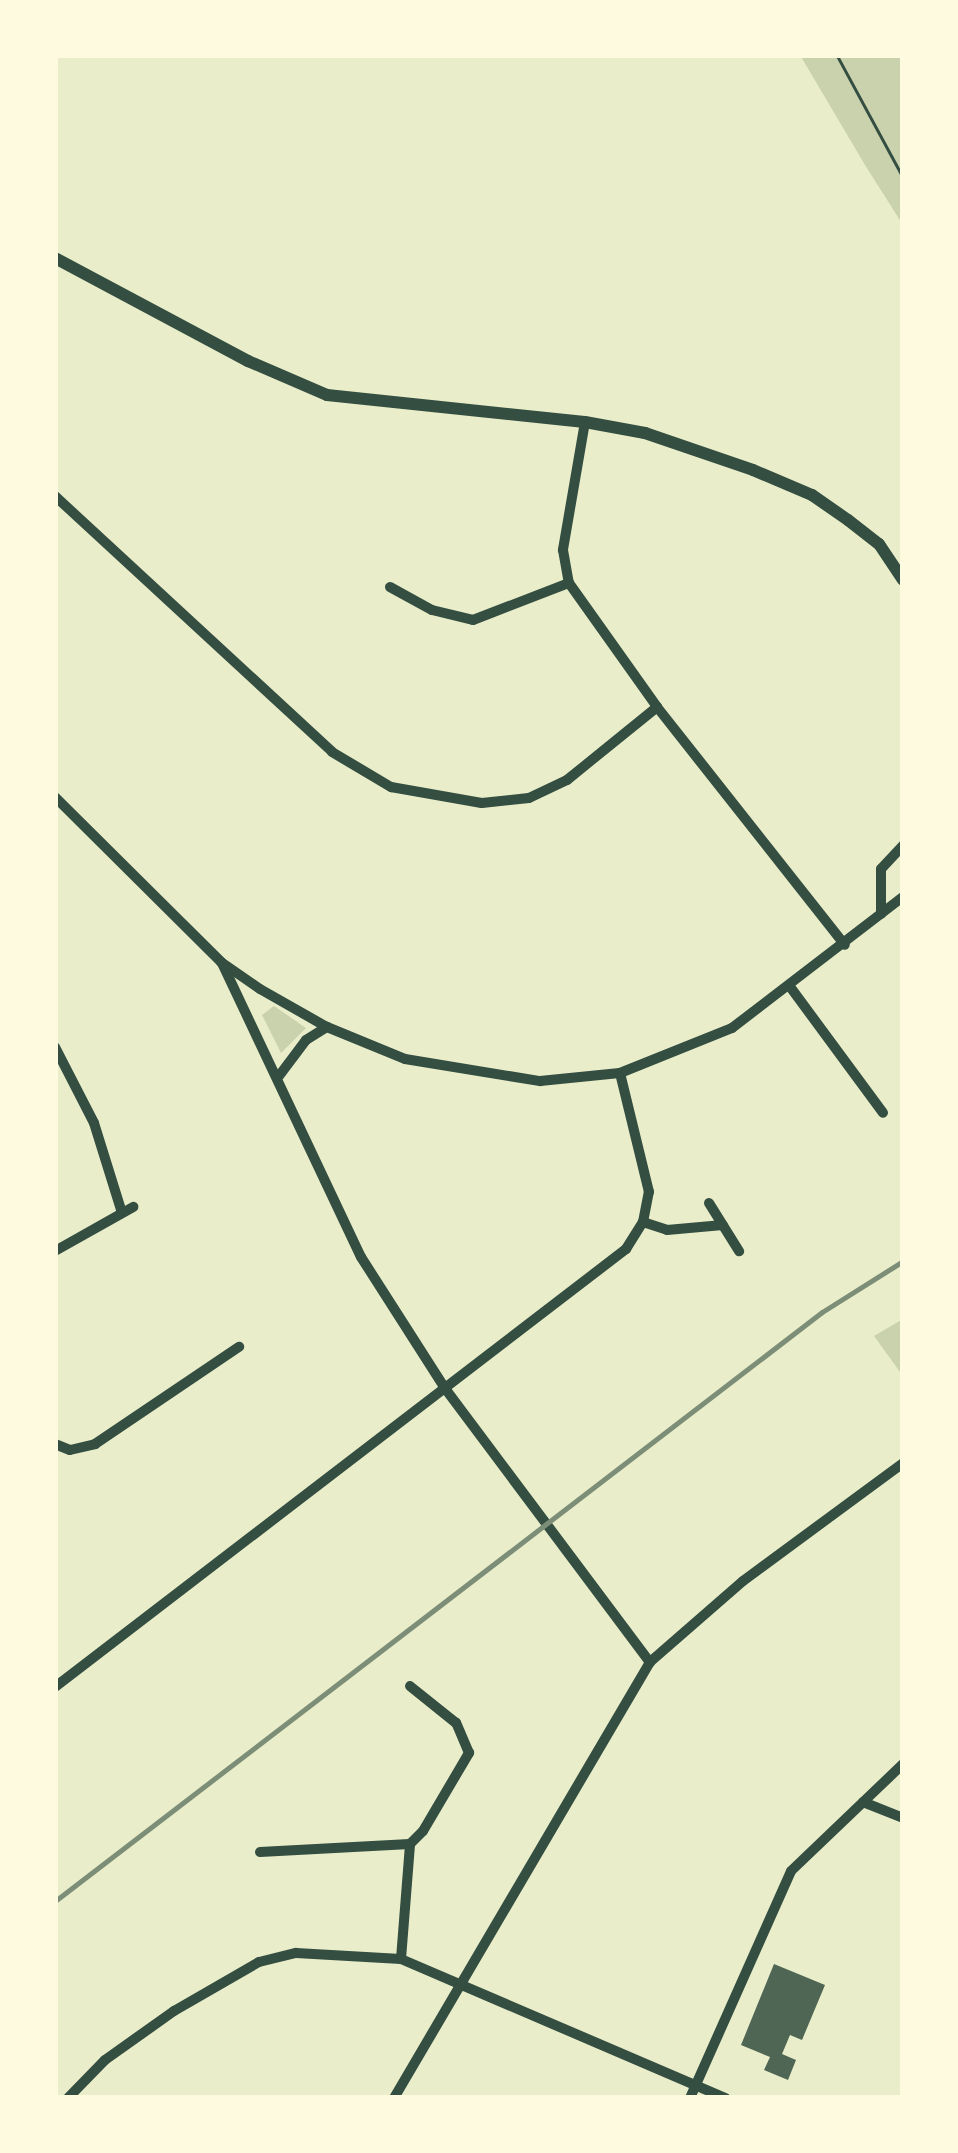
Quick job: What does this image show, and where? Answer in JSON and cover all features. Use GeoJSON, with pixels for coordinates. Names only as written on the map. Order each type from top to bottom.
{"type":"FeatureCollection","features":[{"type":"Feature","properties":{"kind":"street"},"geometry":{"type":"LineString","coordinates":[[55,258],[248,361],[327,395],[586,422],[646,433],[812,494],[879,544],[903,580]]}},
{"type":"Feature","properties":{"kind":"street"},"geometry":{"type":"LineString","coordinates":[[586,422],[564,550],[570,583],[656,707],[845,945]]}},
{"type":"Feature","properties":{"kind":"street"},"geometry":{"type":"LineString","coordinates":[[55,496],[332,752],[391,786],[482,803],[530,798],[567,780],[656,707]]}},
{"type":"Feature","properties":{"kind":"street"},"geometry":{"type":"LineString","coordinates":[[390,586],[432,610],[473,620],[570,583]]}},
{"type":"Feature","properties":{"kind":"street"},"geometry":{"type":"LineString","coordinates":[[55,797],[221,962],[327,1027],[405,1058],[540,1081],[620,1073],[732,1028],[791,988],[903,896]]}},
{"type":"Feature","properties":{"kind":"street"},"geometry":{"type":"LineString","coordinates":[[881,914],[881,869],[903,845]]}},
{"type":"Feature","properties":{"kind":"street"},"geometry":{"type":"LineString","coordinates":[[221,962],[280,1076],[361,1258],[444,1387],[650,1662]]}},
{"type":"Feature","properties":{"kind":"street"},"geometry":{"type":"LineString","coordinates":[[791,988],[883,1113]]}},
{"type":"Feature","properties":{"kind":"street"},"geometry":{"type":"LineString","coordinates":[[280,1076],[306,1040],[327,1027]]}},
{"type":"Feature","properties":{"kind":"street"},"geometry":{"type":"LineString","coordinates":[[55,1047],[94,1123],[122,1213]]}},
{"type":"Feature","properties":{"kind":"street"},"geometry":{"type":"LineString","coordinates":[[55,1687],[626,1250],[643,1222],[646,1161],[620,1073]]}},
{"type":"Feature","properties":{"kind":"street"},"geometry":{"type":"LineString","coordinates":[[710,1203],[739,1251]]}},
{"type":"Feature","properties":{"kind":"street"},"geometry":{"type":"LineString","coordinates":[[55,1250],[133,1207]]}},
{"type":"Feature","properties":{"kind":"street"},"geometry":{"type":"LineString","coordinates":[[643,1222],[700,1232],[722,1225]]}},
{"type":"Feature","properties":{"kind":"street"},"geometry":{"type":"LineString","coordinates":[[55,1444],[70,1450],[95,1444],[239,1347]]}},
{"type":"Feature","properties":{"kind":"street"},"geometry":{"type":"LineString","coordinates":[[202,1350],[210,1363]]}},
{"type":"Feature","properties":{"kind":"street"},"geometry":{"type":"LineString","coordinates":[[394,2098],[650,1662],[743,1581],[903,1463]]}},
{"type":"Feature","properties":{"kind":"street"},"geometry":{"type":"LineString","coordinates":[[401,1960],[410,1844],[469,1753],[456,1724],[410,1686]]}},
{"type":"Feature","properties":{"kind":"street"},"geometry":{"type":"LineString","coordinates":[[690,2098],[791,1871],[903,1764]]}},
{"type":"Feature","properties":{"kind":"street"},"geometry":{"type":"LineString","coordinates":[[863,1802],[903,1818]]}},
{"type":"Feature","properties":{"kind":"street"},"geometry":{"type":"LineString","coordinates":[[260,1852],[410,1844]]}},
{"type":"Feature","properties":{"kind":"street"},"geometry":{"type":"LineString","coordinates":[[68,2098],[105,2060],[259,1962],[296,1953],[401,1960],[458,1989],[725,2098]]}},
{"type":"Feature","properties":{"kind":"path"},"geometry":{"type":"LineString","coordinates":[[837,55],[903,177]]}},
{"type":"Feature","properties":{"kind":"green space"},"geometry":{"type":"Polygon","coordinates":[[[800,55],[903,55],[903,225],[865,165],[800,55]]]}},
{"type":"Feature","properties":{"kind":"green space"},"geometry":{"type":"Polygon","coordinates":[[[274,1006],[306,1028],[281,1053],[262,1015],[274,1006]]]}},
{"type":"Feature","properties":{"kind":"green space"},"geometry":{"type":"Polygon","coordinates":[[[903,1319],[903,1376],[874,1336],[903,1319]]]}},
{"type":"Feature","properties":{"kind":"building"},"geometry":{"type":"Polygon","coordinates":[[[774,1964],[825,1985],[802,2040],[790,2035],[782,2054],[796,2060],[788,2080],[764,2070],[770,2057],[741,2045],[774,1964]]]}},
{"type":"Feature","properties":{"kind":"railway"},"geometry":{"type":"LineString","coordinates":[[55,1901],[822,1312],[903,1261]]}}]}
